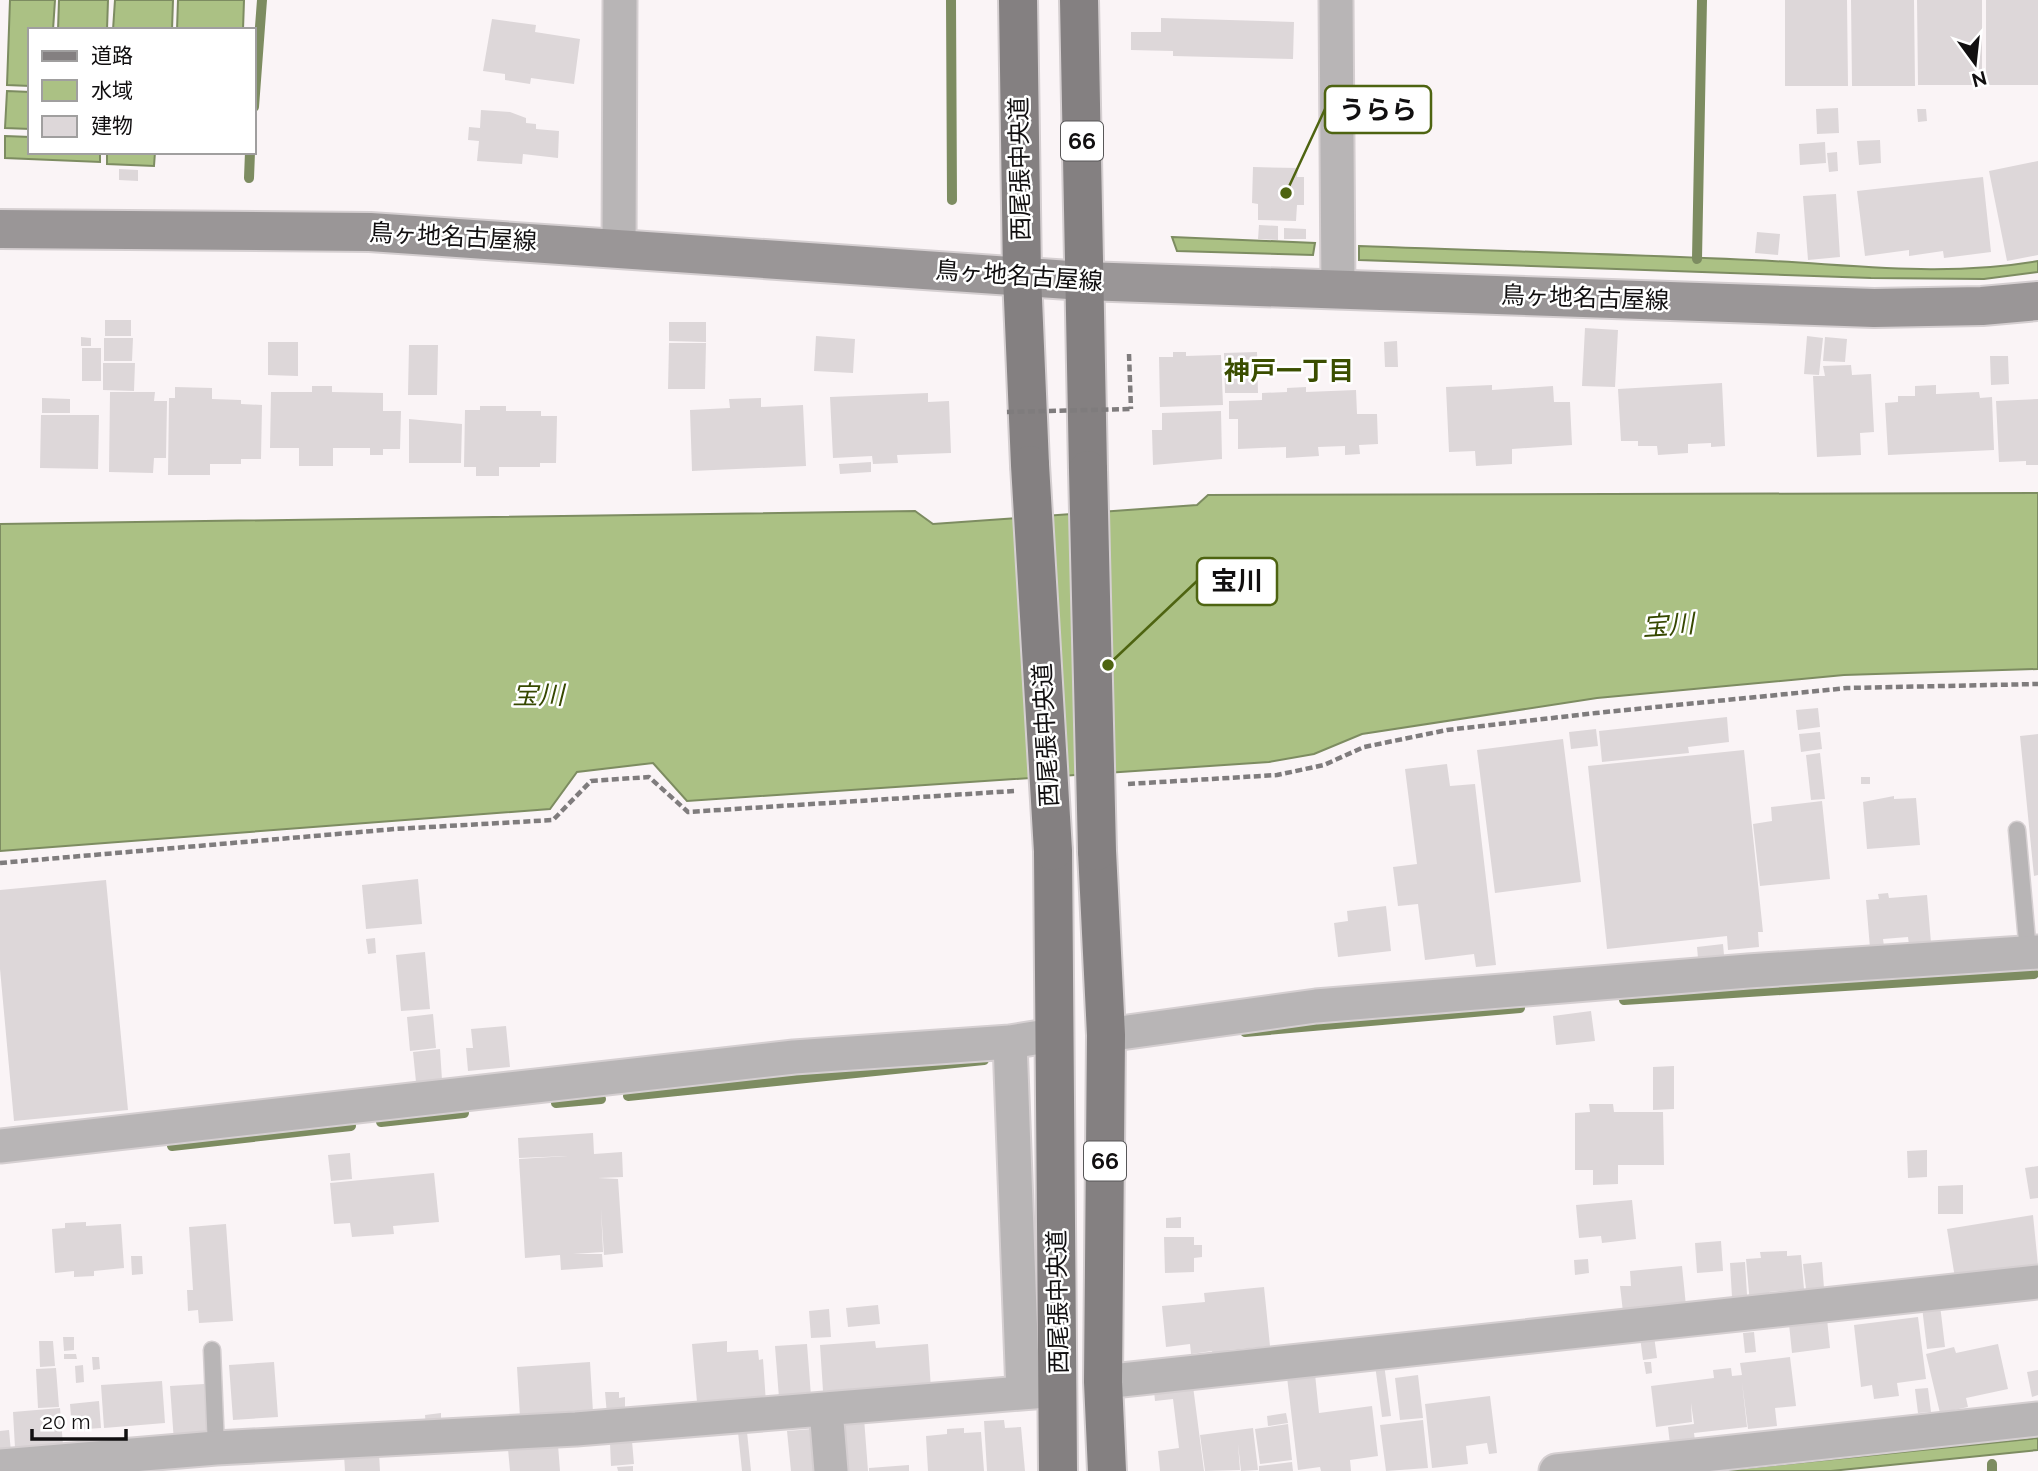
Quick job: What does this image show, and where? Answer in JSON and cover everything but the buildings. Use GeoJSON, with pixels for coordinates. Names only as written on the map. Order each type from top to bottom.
{"type":"FeatureCollection","features":[{"type":"Feature","properties":{"kind":"main road","name":"西尾張中央道"},"geometry":{"type":"LineString","coordinates":[[1017,0],[1022,276],[1030,465],[1053,851],[1053,1035],[1041,1392],[1058,1471]]}},
{"type":"Feature","properties":{"kind":"main road","name":"西尾張中央道"},"geometry":{"type":"LineString","coordinates":[[1079,0],[1097,851],[1106,1035],[1103,1382],[1107,1471]]}},
{"type":"Feature","properties":{"kind":"main road","name":"鳥ヶ地名古屋線"},"geometry":{"type":"LineString","coordinates":[[0,229],[370,232],[1084,281],[1338,290],[1874,308],[1982,306],[2038,300]]}},
{"type":"Feature","properties":{"kind":"street"},"geometry":{"type":"LineString","coordinates":[[619,247],[620,0]]}},
{"type":"Feature","properties":{"kind":"street"},"geometry":{"type":"LineString","coordinates":[[1336,0],[1338,290]]}},
{"type":"Feature","properties":{"kind":"street"},"geometry":{"type":"LineString","coordinates":[[1106,1035],[1329,1005],[1748,971],[2033,952]]}},
{"type":"Feature","properties":{"kind":"street"},"geometry":{"type":"LineString","coordinates":[[0,1146],[794,1057],[1010,1042],[1053,1035]]}},
{"type":"Feature","properties":{"kind":"street"},"geometry":{"type":"LineString","coordinates":[[0,1466],[216,1448],[576,1429],[1041,1392],[1010,1042]]}},
{"type":"Feature","properties":{"kind":"street"},"geometry":{"type":"LineString","coordinates":[[1103,1382],[2038,1282]]}},
{"type":"Feature","properties":{"kind":"street"},"geometry":{"type":"LineString","coordinates":[[826,1409],[831,1471]]}},
{"type":"Feature","properties":{"kind":"street"},"geometry":{"type":"LineString","coordinates":[[1556,1471],[1705,1462],[2038,1419]]}},
{"type":"Feature","properties":{"kind":"lane"},"geometry":{"type":"LineString","coordinates":[[2017,830],[2033,952]]}},
{"type":"Feature","properties":{"kind":"lane"},"geometry":{"type":"LineString","coordinates":[[212,1350],[216,1448]]}},
{"type":"Feature","properties":{"kind":"path"},"geometry":{"type":"LineString","coordinates":[[1007,412],[1131,409],[1129,354]]}},
{"type":"Feature","properties":{"kind":"path"},"geometry":{"type":"LineString","coordinates":[[1116,784],[1277,775],[1324,765],[1364,747],[1447,730],[1596,713],[1847,688],[2038,684]]}},
{"type":"Feature","properties":{"kind":"path"},"geometry":{"type":"LineString","coordinates":[[0,863],[394,829],[553,820],[592,781],[603,780],[649,777],[688,813],[1019,791]]}},
{"type":"Feature","properties":{"kind":"water"},"geometry":{"type":"Polygon","coordinates":[[[10,0],[55,0],[53,28],[28,28],[28,86],[7,85],[10,0]]]}},
{"type":"Feature","properties":{"kind":"water"},"geometry":{"type":"Polygon","coordinates":[[[59,0],[108,0],[107,28],[58,28],[59,0]]]}},
{"type":"Feature","properties":{"kind":"water"},"geometry":{"type":"Polygon","coordinates":[[[115,0],[173,0],[172,28],[113,28],[115,0]]]}},
{"type":"Feature","properties":{"kind":"water"},"geometry":{"type":"Polygon","coordinates":[[[178,0],[244,0],[243,28],[177,28],[178,0]]]}},
{"type":"Feature","properties":{"kind":"water"},"geometry":{"type":"Polygon","coordinates":[[[7,91],[28,92],[28,129],[5,128],[7,91]]]}},
{"type":"Feature","properties":{"kind":"water"},"geometry":{"type":"Polygon","coordinates":[[[5,136],[28,137],[28,154],[100,154],[100,162],[5,158],[5,136]]]}},
{"type":"Feature","properties":{"kind":"water"},"geometry":{"type":"Polygon","coordinates":[[[107,154],[155,154],[154,166],[107,164],[107,154]]]}},
{"type":"Feature","properties":{"kind":"water"},"geometry":{"type":"Polygon","coordinates":[[[1172,237],[1315,243],[1313,255],[1177,251],[1172,237]]]}},
{"type":"Feature","properties":{"kind":"water"},"geometry":{"type":"Polygon","coordinates":[[[1359,246],[1930,269],[1966,269],[2038,261],[2038,272],[1984,279],[1871,278],[1359,260],[1359,246]]]}},
{"type":"Feature","properties":{"kind":"water"},"geometry":{"type":"Polygon","coordinates":[[[2038,493],[2038,669],[1844,675],[1597,698],[1362,734],[1314,754],[1269,762],[687,801],[653,763],[577,772],[550,809],[0,851],[0,524],[915,511],[933,524],[1197,505],[1208,495],[2038,493]]]}},
{"type":"Feature","properties":{"kind":"water"},"geometry":{"type":"Polygon","coordinates":[[[2038,1438],[2038,1450],[1831,1471],[1717,1471],[2038,1438]]]}},
{"type":"Feature","properties":{"kind":"waterway"},"geometry":{"type":"LineString","coordinates":[[256,80],[262,0]]}},
{"type":"Feature","properties":{"kind":"waterway"},"geometry":{"type":"LineString","coordinates":[[951,0],[952,200]]}},
{"type":"Feature","properties":{"kind":"waterway"},"geometry":{"type":"LineString","coordinates":[[1697,259],[1702,0]]}},
{"type":"Feature","properties":{"kind":"waterway"},"geometry":{"type":"LineString","coordinates":[[249,178],[250,154]]}},
{"type":"Feature","properties":{"kind":"waterway"},"geometry":{"type":"LineString","coordinates":[[1624,1000],[2034,974]]}},
{"type":"Feature","properties":{"kind":"waterway"},"geometry":{"type":"LineString","coordinates":[[1245,1032],[1520,1008]]}},
{"type":"Feature","properties":{"kind":"waterway"},"geometry":{"type":"LineString","coordinates":[[628,1096],[984,1060]]}},
{"type":"Feature","properties":{"kind":"waterway"},"geometry":{"type":"LineString","coordinates":[[556,1103],[601,1099]]}},
{"type":"Feature","properties":{"kind":"waterway"},"geometry":{"type":"LineString","coordinates":[[381,1122],[464,1113]]}},
{"type":"Feature","properties":{"kind":"waterway"},"geometry":{"type":"LineString","coordinates":[[172,1146],[351,1126]]}},
{"type":"Feature","properties":{"kind":"waterway"},"geometry":{"type":"LineString","coordinates":[[1992,1464],[1992,1471]]}},
{"type":"Feature","properties":{"kind":"place","name":"うらら"},"geometry":{"type":"Point","coordinates":[1286,193]}},
{"type":"Feature","properties":{"kind":"place","name":"宝川"},"geometry":{"type":"Point","coordinates":[1108,665]}},
{"type":"Feature","properties":{"kind":"district","name":"神戸一丁目"},"geometry":{"type":"Point","coordinates":[1289,371]}}]}
